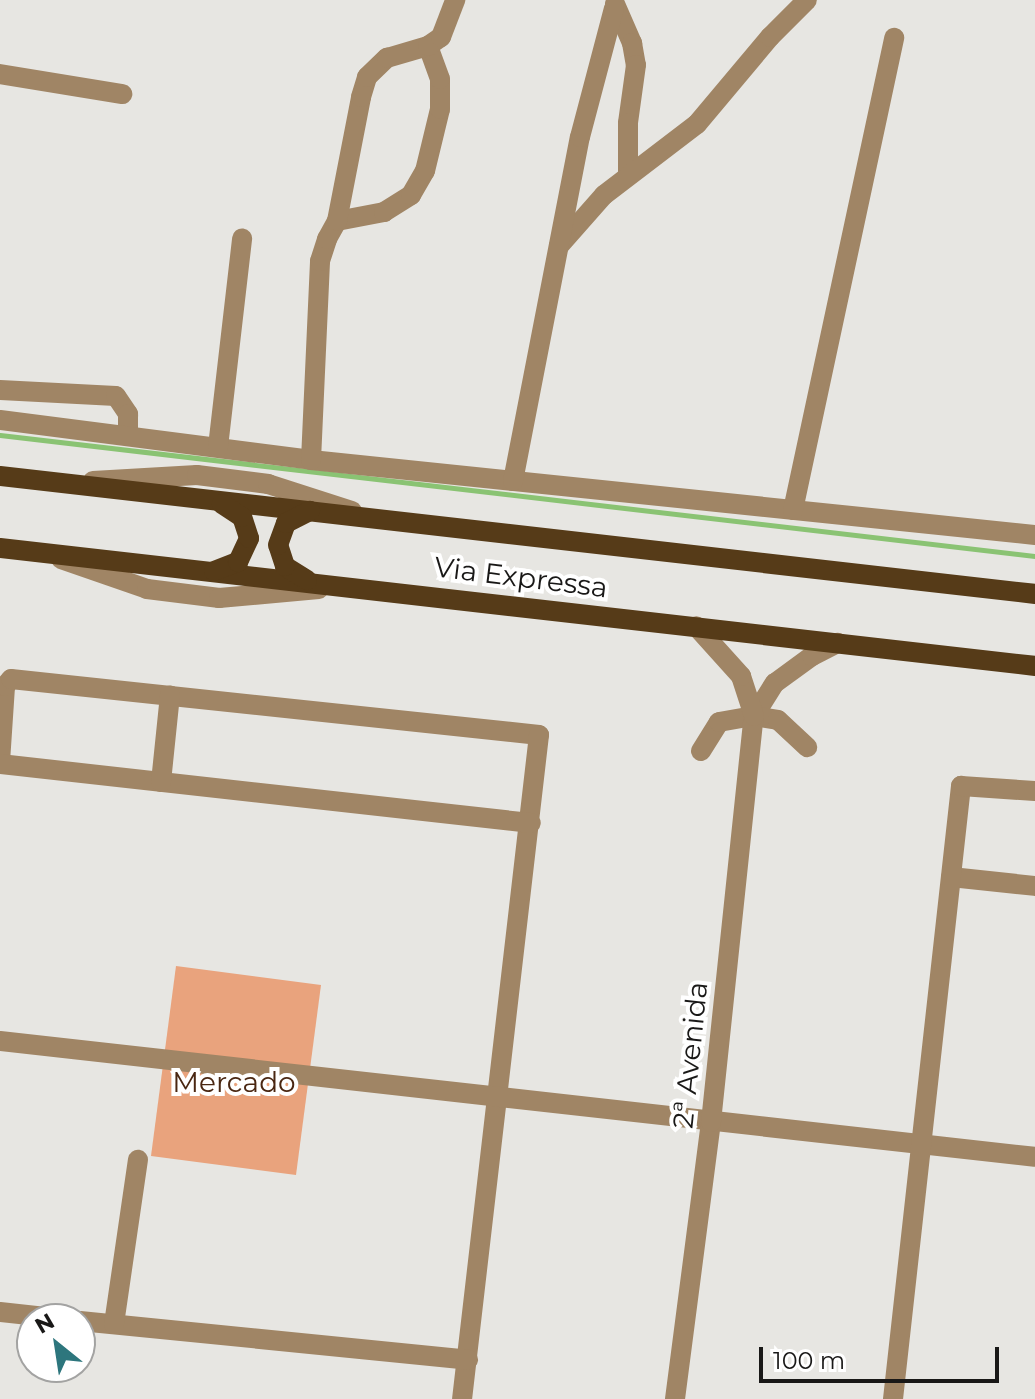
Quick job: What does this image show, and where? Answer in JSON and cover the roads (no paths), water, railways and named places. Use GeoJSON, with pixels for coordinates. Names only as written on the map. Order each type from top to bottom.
{"type":"FeatureCollection","features":[{"type":"Feature","properties":{"kind":"main road","name":"Via Expressa"},"geometry":{"type":"LineString","coordinates":[[0,476],[1035,592]]}},
{"type":"Feature","properties":{"kind":"main road"},"geometry":{"type":"LineString","coordinates":[[206,572],[223,570],[238,562],[249,538],[239,513],[213,501]]}},
{"type":"Feature","properties":{"kind":"main road"},"geometry":{"type":"LineString","coordinates":[[310,581],[285,566],[280,556],[279,539],[290,519],[318,510]]}},
{"type":"Feature","properties":{"kind":"main road","name":"Via Expressa"},"geometry":{"type":"LineString","coordinates":[[0,548],[357,586],[1035,666]]}},
{"type":"Feature","properties":{"kind":"street"},"geometry":{"type":"LineString","coordinates":[[311,460],[320,261],[337,221],[367,77],[387,58],[428,46],[445,30],[455,0]]}},
{"type":"Feature","properties":{"kind":"street"},"geometry":{"type":"LineString","coordinates":[[556,249],[604,195],[697,124],[770,37],[807,0]]}},
{"type":"Feature","properties":{"kind":"street"},"geometry":{"type":"LineString","coordinates":[[615,4],[632,43],[636,65],[628,123],[628,175]]}},
{"type":"Feature","properties":{"kind":"street"},"geometry":{"type":"LineString","coordinates":[[513,481],[556,249],[580,137],[615,4]]}},
{"type":"Feature","properties":{"kind":"street"},"geometry":{"type":"LineString","coordinates":[[793,510],[894,38]]}},
{"type":"Feature","properties":{"kind":"street"},"geometry":{"type":"LineString","coordinates":[[337,221],[384,212],[411,195],[425,171],[440,109],[440,79],[428,46]]}},
{"type":"Feature","properties":{"kind":"street"},"geometry":{"type":"LineString","coordinates":[[0,74],[122,94]]}},
{"type":"Feature","properties":{"kind":"street"},"geometry":{"type":"LineString","coordinates":[[218,447],[242,238]]}},
{"type":"Feature","properties":{"kind":"street"},"geometry":{"type":"LineString","coordinates":[[0,390],[116,396],[128,414],[128,434]]}},
{"type":"Feature","properties":{"kind":"street"},"geometry":{"type":"LineString","coordinates":[[0,420],[128,434],[311,460],[1035,535]]}},
{"type":"Feature","properties":{"kind":"street"},"geometry":{"type":"LineString","coordinates":[[56,483],[197,475],[268,484],[368,516]]}},
{"type":"Feature","properties":{"kind":"street"},"geometry":{"type":"LineString","coordinates":[[42,553],[147,589],[219,598],[357,586]]}},
{"type":"Feature","properties":{"kind":"street"},"geometry":{"type":"LineString","coordinates":[[696,626],[741,676],[754,716]]}},
{"type":"Feature","properties":{"kind":"street"},"geometry":{"type":"LineString","coordinates":[[754,716],[775,683],[812,656],[838,643]]}},
{"type":"Feature","properties":{"kind":"street"},"geometry":{"type":"LineString","coordinates":[[462,1399],[468,1360],[541,738],[536,733],[11,679],[5,686],[0,763],[531,823]]}},
{"type":"Feature","properties":{"kind":"street"},"geometry":{"type":"LineString","coordinates":[[161,782],[170,695]]}},
{"type":"Feature","properties":{"kind":"street"},"geometry":{"type":"LineString","coordinates":[[701,751],[719,722],[754,716],[778,720],[807,747]]}},
{"type":"Feature","properties":{"kind":"street","name":"2ª Avenida"},"geometry":{"type":"LineString","coordinates":[[675,1399],[711,1122],[754,716]]}},
{"type":"Feature","properties":{"kind":"street"},"geometry":{"type":"LineString","coordinates":[[893,1399],[961,786],[1035,791]]}},
{"type":"Feature","properties":{"kind":"street"},"geometry":{"type":"LineString","coordinates":[[951,877],[1035,886]]}},
{"type":"Feature","properties":{"kind":"street"},"geometry":{"type":"LineString","coordinates":[[0,1041],[1035,1157]]}},
{"type":"Feature","properties":{"kind":"street"},"geometry":{"type":"LineString","coordinates":[[114,1324],[138,1160]]}},
{"type":"Feature","properties":{"kind":"street"},"geometry":{"type":"LineString","coordinates":[[96,1322],[468,1360]]}},
{"type":"Feature","properties":{"kind":"waterway"},"geometry":{"type":"LineString","coordinates":[[0,435],[1035,556]]}},
{"type":"Feature","properties":{"kind":"park label","name":"Mercado"},"geometry":{"type":"Point","coordinates":[234,1082]}}]}
